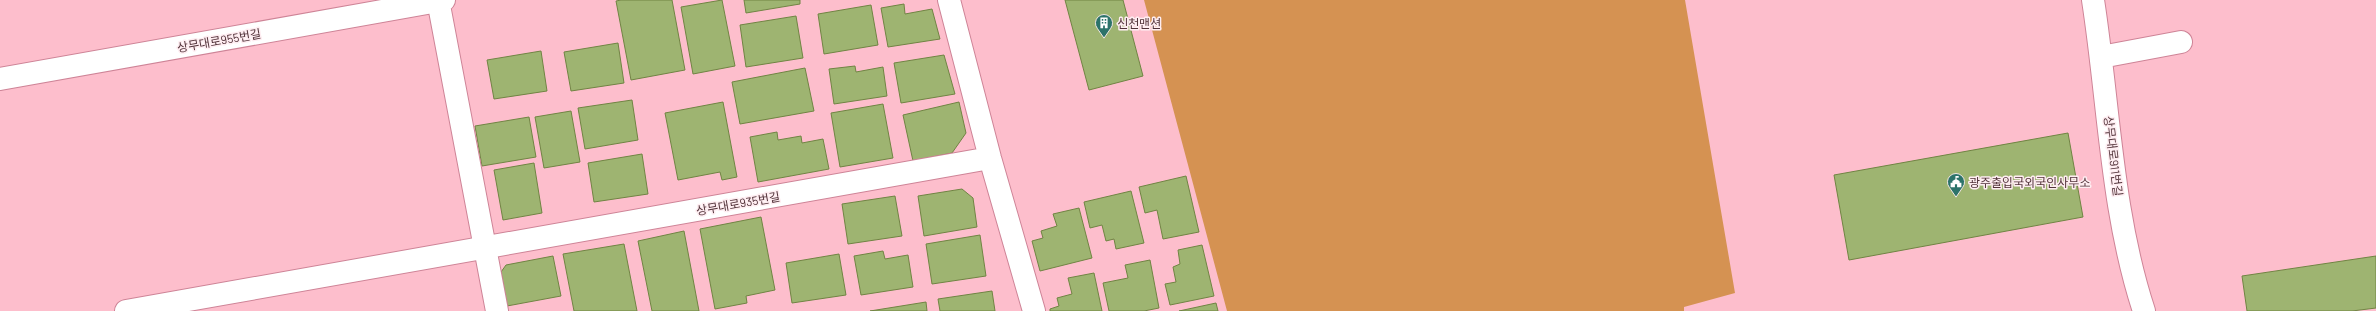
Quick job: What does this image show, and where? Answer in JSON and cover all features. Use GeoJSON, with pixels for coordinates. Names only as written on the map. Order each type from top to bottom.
{"type":"FeatureCollection","features":[{"type":"Feature","properties":{"kind":"street"},"geometry":{"type":"LineString","coordinates":[[440,0],[497,311]]}},
{"type":"Feature","properties":{"kind":"street","name":"상무대로955번길"},"geometry":{"type":"LineString","coordinates":[[0,79],[440,0]]}},
{"type":"Feature","properties":{"kind":"street"},"geometry":{"type":"LineString","coordinates":[[949,0],[990,158],[1034,311]]}},
{"type":"Feature","properties":{"kind":"street","name":"상무대로911번길"},"geometry":{"type":"LineString","coordinates":[[2093,0],[2124,231],[2132,276],[2144,311]]}},
{"type":"Feature","properties":{"kind":"street"},"geometry":{"type":"LineString","coordinates":[[2101,57],[2180,42]]}},
{"type":"Feature","properties":{"kind":"street","name":"상무대로935번길"},"geometry":{"type":"LineString","coordinates":[[485,249],[990,158]]}},
{"type":"Feature","properties":{"kind":"street"},"geometry":{"type":"LineString","coordinates":[[126,311],[485,249]]}},
{"type":"Feature","properties":{"kind":"shaded area"},"geometry":{"type":"Polygon","coordinates":[[[1144,0],[1685,0],[1735,293],[1684,307],[1684,311],[1227,311],[1144,0]]]}},
{"type":"Feature","properties":{"kind":"building"},"geometry":{"type":"Polygon","coordinates":[[[672,0],[685,70],[631,80],[616,1],[672,0]]]}},
{"type":"Feature","properties":{"kind":"building"},"geometry":{"type":"Polygon","coordinates":[[[722,0],[735,66],[693,74],[681,7],[722,0]]]}},
{"type":"Feature","properties":{"kind":"building"},"geometry":{"type":"Polygon","coordinates":[[[744,0],[800,0],[800,4],[746,13],[744,0]]]}},
{"type":"Feature","properties":{"kind":"building","name":"신천맨션"},"geometry":{"type":"Polygon","coordinates":[[[1065,0],[1123,0],[1143,76],[1089,90],[1065,0]]]}},
{"type":"Feature","properties":{"kind":"building"},"geometry":{"type":"Polygon","coordinates":[[[904,4],[905,14],[932,9],[940,39],[888,47],[881,8],[904,4]]]}},
{"type":"Feature","properties":{"kind":"building"},"geometry":{"type":"Polygon","coordinates":[[[871,5],[878,45],[824,54],[818,14],[871,5]]]}},
{"type":"Feature","properties":{"kind":"building"},"geometry":{"type":"Polygon","coordinates":[[[796,16],[803,58],[746,67],[740,25],[796,16]]]}},
{"type":"Feature","properties":{"kind":"building"},"geometry":{"type":"Polygon","coordinates":[[[618,43],[624,83],[571,91],[564,52],[618,43]]]}},
{"type":"Feature","properties":{"kind":"building"},"geometry":{"type":"Polygon","coordinates":[[[541,51],[547,91],[494,99],[487,60],[541,51]]]}},
{"type":"Feature","properties":{"kind":"building"},"geometry":{"type":"Polygon","coordinates":[[[944,55],[955,94],[901,103],[894,63],[944,55]]]}},
{"type":"Feature","properties":{"kind":"building"},"geometry":{"type":"Polygon","coordinates":[[[855,66],[856,72],[883,67],[887,96],[834,104],[829,69],[855,66]]]}},
{"type":"Feature","properties":{"kind":"building"},"geometry":{"type":"Polygon","coordinates":[[[805,68],[814,111],[740,124],[732,82],[805,68]]]}},
{"type":"Feature","properties":{"kind":"building"},"geometry":{"type":"Polygon","coordinates":[[[632,100],[638,140],[585,149],[578,108],[632,100]]]}},
{"type":"Feature","properties":{"kind":"building"},"geometry":{"type":"Polygon","coordinates":[[[723,102],[737,177],[722,180],[720,172],[678,180],[665,113],[723,102]]]}},
{"type":"Feature","properties":{"kind":"building"},"geometry":{"type":"Polygon","coordinates":[[[959,102],[966,133],[952,153],[913,161],[903,115],[959,102]]]}},
{"type":"Feature","properties":{"kind":"building"},"geometry":{"type":"Polygon","coordinates":[[[883,104],[893,158],[840,167],[831,113],[883,104]]]}},
{"type":"Feature","properties":{"kind":"building"},"geometry":{"type":"Polygon","coordinates":[[[571,111],[580,162],[544,168],[535,117],[571,111]]]}},
{"type":"Feature","properties":{"kind":"building"},"geometry":{"type":"Polygon","coordinates":[[[529,117],[536,157],[482,166],[475,126],[529,117]]]}},
{"type":"Feature","properties":{"kind":"building"},"geometry":{"type":"Polygon","coordinates":[[[777,132],[778,140],[801,136],[802,143],[823,139],[829,169],[758,182],[750,137],[777,132]]]}},
{"type":"Feature","properties":{"kind":"building"},"geometry":{"type":"Polygon","coordinates":[[[2068,133],[2083,217],[1849,260],[1834,175],[2068,133]]]}},
{"type":"Feature","properties":{"kind":"building"},"geometry":{"type":"Polygon","coordinates":[[[642,154],[648,194],[594,202],[588,163],[642,154]]]}},
{"type":"Feature","properties":{"kind":"building"},"geometry":{"type":"Polygon","coordinates":[[[534,163],[542,213],[503,220],[494,170],[534,163]]]}},
{"type":"Feature","properties":{"kind":"building"},"geometry":{"type":"Polygon","coordinates":[[[1186,176],[1199,232],[1163,239],[1157,210],[1145,213],[1139,187],[1186,176]]]}},
{"type":"Feature","properties":{"kind":"building"},"geometry":{"type":"Polygon","coordinates":[[[962,189],[973,198],[977,227],[924,236],[918,196],[962,189]]]}},
{"type":"Feature","properties":{"kind":"building"},"geometry":{"type":"Polygon","coordinates":[[[1131,191],[1144,243],[1116,249],[1114,239],[1106,241],[1102,225],[1090,228],[1084,202],[1131,191]]]}},
{"type":"Feature","properties":{"kind":"building"},"geometry":{"type":"Polygon","coordinates":[[[895,196],[902,236],[848,244],[842,204],[895,196]]]}},
{"type":"Feature","properties":{"kind":"building"},"geometry":{"type":"Polygon","coordinates":[[[1079,208],[1092,258],[1040,271],[1032,241],[1043,238],[1041,231],[1057,226],[1053,214],[1079,208]]]}},
{"type":"Feature","properties":{"kind":"building"},"geometry":{"type":"Polygon","coordinates":[[[761,217],[775,290],[746,296],[747,303],[715,309],[700,229],[761,217]]]}},
{"type":"Feature","properties":{"kind":"building"},"geometry":{"type":"Polygon","coordinates":[[[684,231],[699,311],[652,311],[638,241],[684,231]]]}},
{"type":"Feature","properties":{"kind":"building"},"geometry":{"type":"Polygon","coordinates":[[[980,235],[986,276],[932,284],[926,244],[980,235]]]}},
{"type":"Feature","properties":{"kind":"building"},"geometry":{"type":"Polygon","coordinates":[[[624,244],[637,311],[574,311],[563,254],[624,244]]]}},
{"type":"Feature","properties":{"kind":"building"},"geometry":{"type":"Polygon","coordinates":[[[1202,245],[1214,296],[1170,305],[1165,284],[1176,282],[1173,267],[1180,264],[1178,250],[1202,245]]]}},
{"type":"Feature","properties":{"kind":"building"},"geometry":{"type":"Polygon","coordinates":[[[883,251],[885,259],[908,255],[913,287],[861,295],[854,256],[883,251]]]}},
{"type":"Feature","properties":{"kind":"building"},"geometry":{"type":"Polygon","coordinates":[[[839,254],[846,295],[792,303],[786,263],[839,254]]]}},
{"type":"Feature","properties":{"kind":"building"},"geometry":{"type":"Polygon","coordinates":[[[553,256],[561,296],[507,306],[501,272],[506,265],[553,256]]]}},
{"type":"Feature","properties":{"kind":"building"},"geometry":{"type":"Polygon","coordinates":[[[2376,256],[2376,308],[2352,311],[2247,311],[2242,276],[2376,256]]]}},
{"type":"Feature","properties":{"kind":"building"},"geometry":{"type":"Polygon","coordinates":[[[1150,260],[1159,308],[1144,311],[1109,311],[1103,283],[1128,278],[1125,265],[1150,260]]]}},
{"type":"Feature","properties":{"kind":"building"},"geometry":{"type":"Polygon","coordinates":[[[1094,273],[1102,311],[1050,311],[1050,309],[1059,306],[1057,298],[1072,294],[1068,278],[1094,273]]]}},
{"type":"Feature","properties":{"kind":"building"},"geometry":{"type":"Polygon","coordinates":[[[992,291],[995,311],[940,311],[938,299],[992,291]]]}},
{"type":"Feature","properties":{"kind":"building"},"geometry":{"type":"Polygon","coordinates":[[[926,302],[927,311],[870,311],[926,302]]]}},
{"type":"Feature","properties":{"kind":"building"},"geometry":{"type":"Polygon","coordinates":[[[1216,303],[1218,311],[1179,311],[1216,303]]]}},
{"type":"Feature","properties":{"kind":"place","name":"신천맨션"},"geometry":{"type":"Point","coordinates":[1104,38]}},
{"type":"Feature","properties":{"kind":"place","name":"광주출입국외국인사무소"},"geometry":{"type":"Point","coordinates":[1956,197]}}]}
